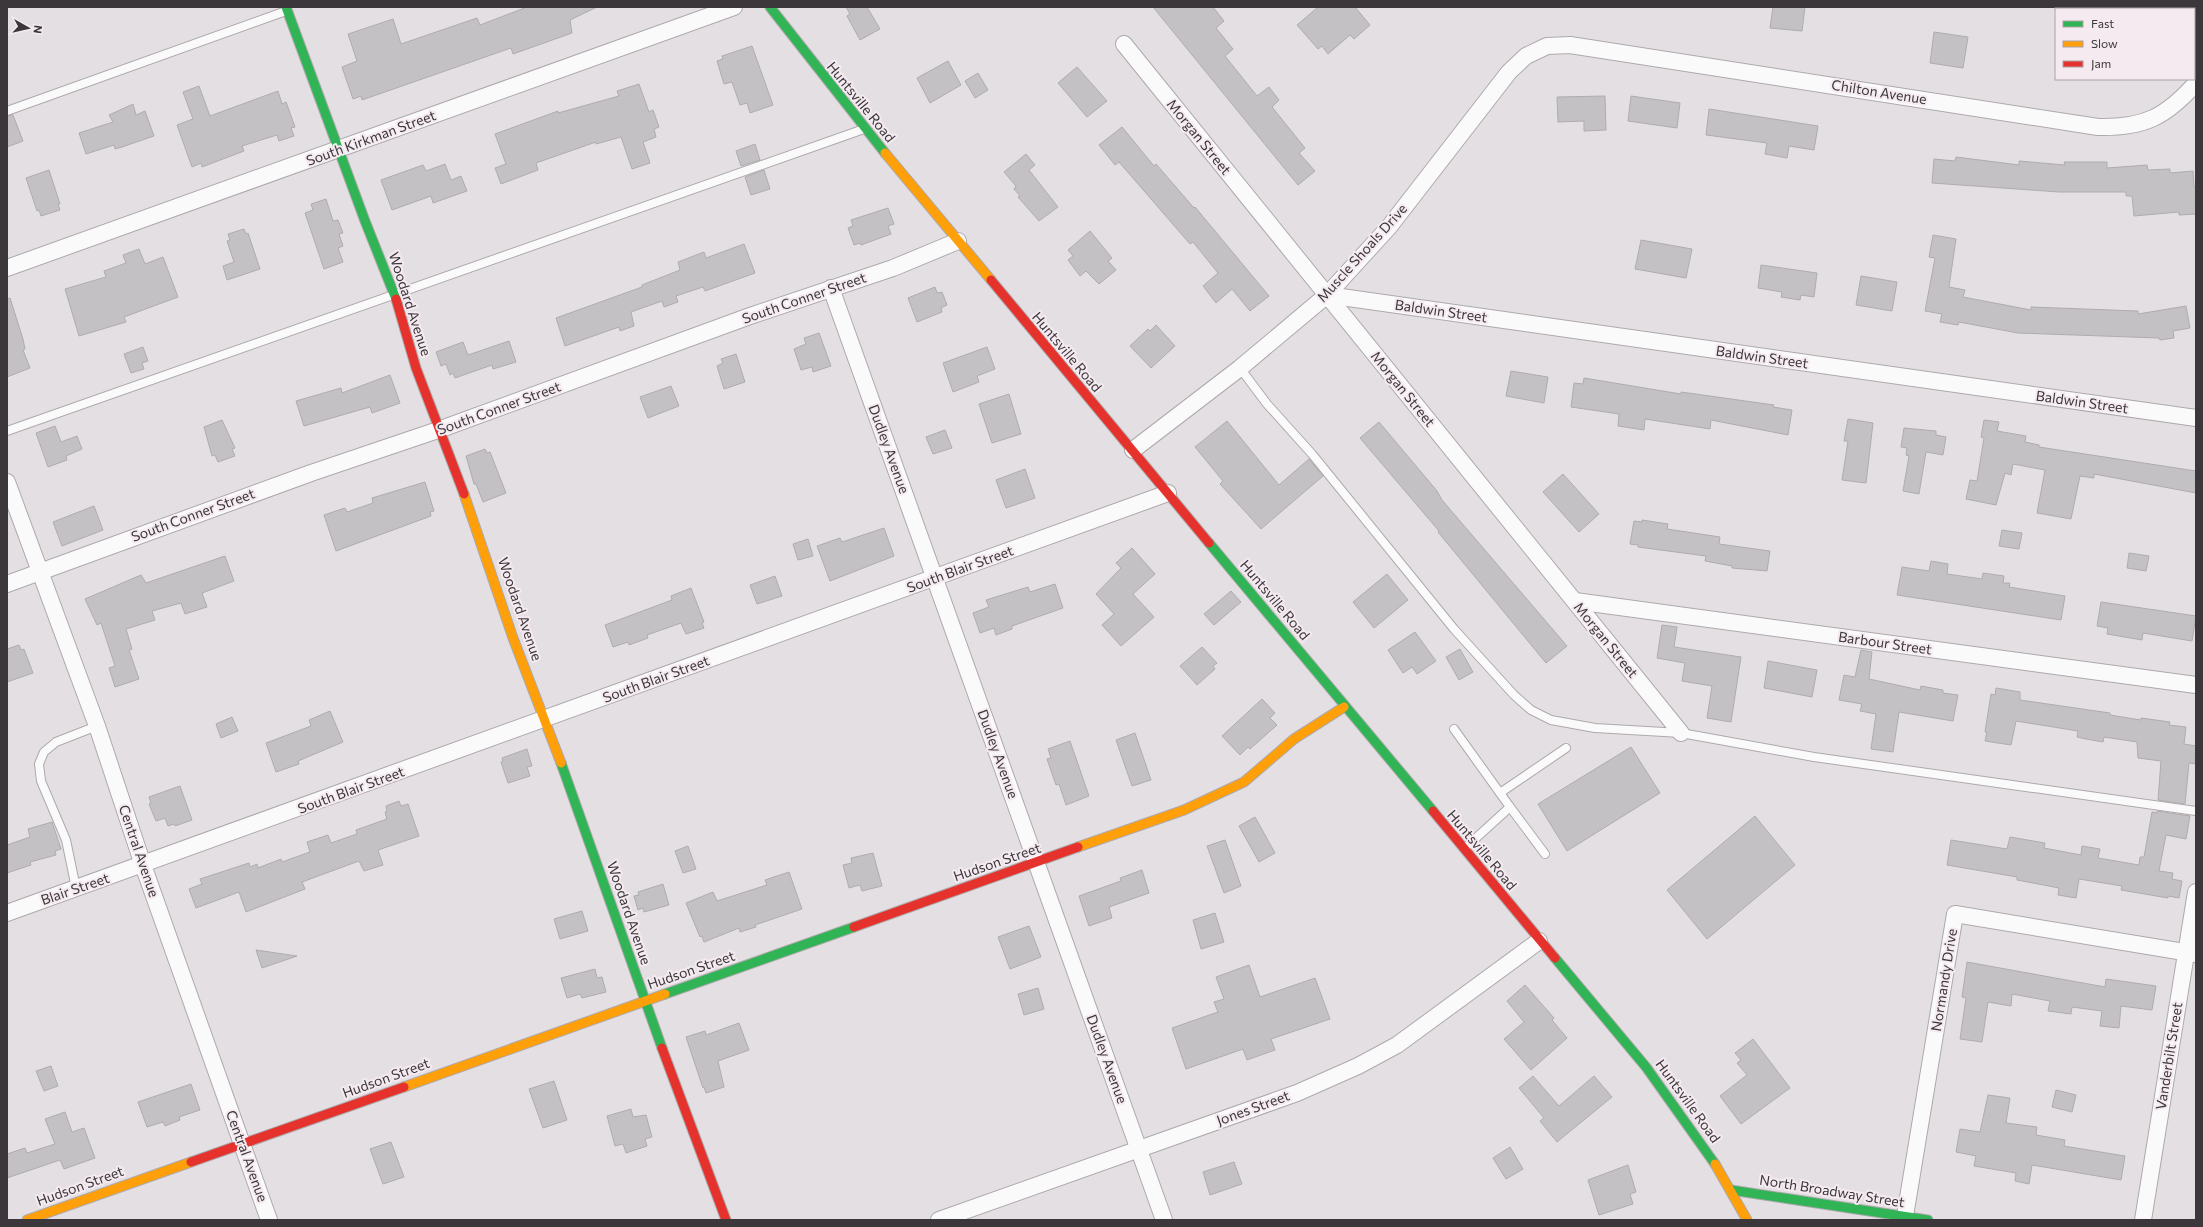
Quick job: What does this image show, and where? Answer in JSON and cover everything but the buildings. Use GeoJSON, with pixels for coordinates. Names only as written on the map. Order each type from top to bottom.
{"type":"FeatureCollection","features":[{"type":"Feature","properties":{"kind":"street","name":"South Kirkman Street"},"geometry":{"type":"LineString","coordinates":[[7,268],[734,7]]}},
{"type":"Feature","properties":{"kind":"street","name":"Huntsville Road"},"geometry":{"type":"LineString","coordinates":[[770,7],[865,129],[1673,1102],[1711,1157],[1747,1220]]}},
{"type":"Feature","properties":{"kind":"street","name":"Woodard Avenue"},"geometry":{"type":"LineString","coordinates":[[286,9],[395,295],[409,347],[441,429],[513,638],[546,719],[645,1001],[726,1220]]}},
{"type":"Feature","properties":{"kind":"street","name":"Morgan Street"},"geometry":{"type":"LineString","coordinates":[[1124,44],[1681,733]]}},
{"type":"Feature","properties":{"kind":"street","name":"Chilton Avenue"},"geometry":{"type":"LineString","coordinates":[[1547,46],[1570,45],[1680,60],[2098,127],[2120,128],[2142,124],[2162,115],[2179,102],[2196,83]]}},
{"type":"Feature","properties":{"kind":"street","name":"Muscle Shoals Drive"},"geometry":{"type":"LineString","coordinates":[[1132,450],[1240,368],[1327,295],[1389,227],[1509,72],[1526,56],[1547,46]]}},
{"type":"Feature","properties":{"kind":"street","name":"South Conner Street"},"geometry":{"type":"LineString","coordinates":[[7,584],[311,473],[441,429],[831,288],[893,268],[958,241]]}},
{"type":"Feature","properties":{"kind":"street","name":"Dudley Avenue"},"geometry":{"type":"LineString","coordinates":[[831,288],[1164,1220]]}},
{"type":"Feature","properties":{"kind":"street","name":"Baldwin Street"},"geometry":{"type":"LineString","coordinates":[[1327,295],[2196,418]]}},
{"type":"Feature","properties":{"kind":"street","name":"Central Avenue"},"geometry":{"type":"LineString","coordinates":[[7,482],[97,726],[143,865],[269,1220]]}},
{"type":"Feature","properties":{"kind":"street","name":"South Blair Street"},"geometry":{"type":"LineString","coordinates":[[143,865],[1168,494]]}},
{"type":"Feature","properties":{"kind":"street","name":"Barbour Street"},"geometry":{"type":"LineString","coordinates":[[1574,601],[2196,685]]}},
{"type":"Feature","properties":{"kind":"street","name":"Hudson Street"},"geometry":{"type":"LineString","coordinates":[[27,1220],[1184,810],[1244,782],[1294,739],[1344,707]]}},
{"type":"Feature","properties":{"kind":"street","name":"Blair Street"},"geometry":{"type":"LineString","coordinates":[[7,913],[143,865]]}},
{"type":"Feature","properties":{"kind":"street","name":"Vanderbilt Street"},"geometry":{"type":"LineString","coordinates":[[2143,1220],[2191,953],[2196,892]]}},
{"type":"Feature","properties":{"kind":"street","name":"Normandy Drive"},"geometry":{"type":"LineString","coordinates":[[1905,1216],[1955,914],[2191,953]]}},
{"type":"Feature","properties":{"kind":"street","name":"Jones Street"},"geometry":{"type":"LineString","coordinates":[[939,1220],[1297,1093],[1358,1066],[1397,1044],[1539,941]]}},
{"type":"Feature","properties":{"kind":"street","name":"North Broadway Street"},"geometry":{"type":"LineString","coordinates":[[1731,1190],[1928,1220]]}},
{"type":"Feature","properties":{"kind":"lane"},"geometry":{"type":"LineString","coordinates":[[7,111],[286,9],[296,7]]}},
{"type":"Feature","properties":{"kind":"lane"},"geometry":{"type":"LineString","coordinates":[[7,431],[865,129]]}},
{"type":"Feature","properties":{"kind":"lane"},"geometry":{"type":"LineString","coordinates":[[1240,368],[1267,404],[1312,454],[1454,629],[1514,695],[1531,710],[1551,720],[1572,725],[1681,733],[1814,757],[2196,811]]}},
{"type":"Feature","properties":{"kind":"lane"},"geometry":{"type":"LineString","coordinates":[[76,888],[66,840],[41,781],[39,764],[44,752],[56,742],[97,726]]}},
{"type":"Feature","properties":{"kind":"lane"},"geometry":{"type":"LineString","coordinates":[[1454,729],[1544,854]]}},
{"type":"Feature","properties":{"kind":"lane"},"geometry":{"type":"LineString","coordinates":[[1500,793],[1566,748]]}},
{"type":"Feature","properties":{"kind":"lane"},"geometry":{"type":"LineString","coordinates":[[1463,849],[1510,807]]}},
{"type":"Feature","properties":{"kind":"traffic: fast"},"geometry":{"type":"LineString","coordinates":[[286,7],[365,221],[396,299]]}},
{"type":"Feature","properties":{"kind":"traffic: fast"},"geometry":{"type":"LineString","coordinates":[[770,7],[885,153]]}},
{"type":"Feature","properties":{"kind":"traffic: fast"},"geometry":{"type":"LineString","coordinates":[[1209,543],[1433,811]]}},
{"type":"Feature","properties":{"kind":"traffic: fast"},"geometry":{"type":"LineString","coordinates":[[561,763],[662,1048]]}},
{"type":"Feature","properties":{"kind":"traffic: fast"},"geometry":{"type":"LineString","coordinates":[[665,994],[854,927]]}},
{"type":"Feature","properties":{"kind":"traffic: fast"},"geometry":{"type":"LineString","coordinates":[[1555,958],[1646,1067],[1715,1164]]}},
{"type":"Feature","properties":{"kind":"traffic: fast"},"geometry":{"type":"LineString","coordinates":[[1731,1190],[1928,1220]]}},
{"type":"Feature","properties":{"kind":"traffic: slow"},"geometry":{"type":"LineString","coordinates":[[885,153],[991,280]]}},
{"type":"Feature","properties":{"kind":"traffic: slow"},"geometry":{"type":"LineString","coordinates":[[464,494],[513,638],[561,763]]}},
{"type":"Feature","properties":{"kind":"traffic: slow"},"geometry":{"type":"LineString","coordinates":[[1078,847],[1184,810],[1244,782],[1294,739],[1344,707]]}},
{"type":"Feature","properties":{"kind":"traffic: slow"},"geometry":{"type":"LineString","coordinates":[[404,1087],[665,994]]}},
{"type":"Feature","properties":{"kind":"traffic: slow"},"geometry":{"type":"LineString","coordinates":[[27,1220],[191,1162]]}},
{"type":"Feature","properties":{"kind":"traffic: slow"},"geometry":{"type":"LineString","coordinates":[[1715,1164],[1747,1220]]}},
{"type":"Feature","properties":{"kind":"traffic: jam"},"geometry":{"type":"LineString","coordinates":[[991,280],[1209,543]]}},
{"type":"Feature","properties":{"kind":"traffic: jam"},"geometry":{"type":"LineString","coordinates":[[396,299],[416,368],[464,494]]}},
{"type":"Feature","properties":{"kind":"traffic: jam"},"geometry":{"type":"LineString","coordinates":[[1433,811],[1555,958]]}},
{"type":"Feature","properties":{"kind":"traffic: jam"},"geometry":{"type":"LineString","coordinates":[[854,927],[1078,847]]}},
{"type":"Feature","properties":{"kind":"traffic: jam"},"geometry":{"type":"LineString","coordinates":[[662,1048],[726,1220]]}},
{"type":"Feature","properties":{"kind":"traffic: jam"},"geometry":{"type":"LineString","coordinates":[[191,1162],[404,1087]]}}]}
